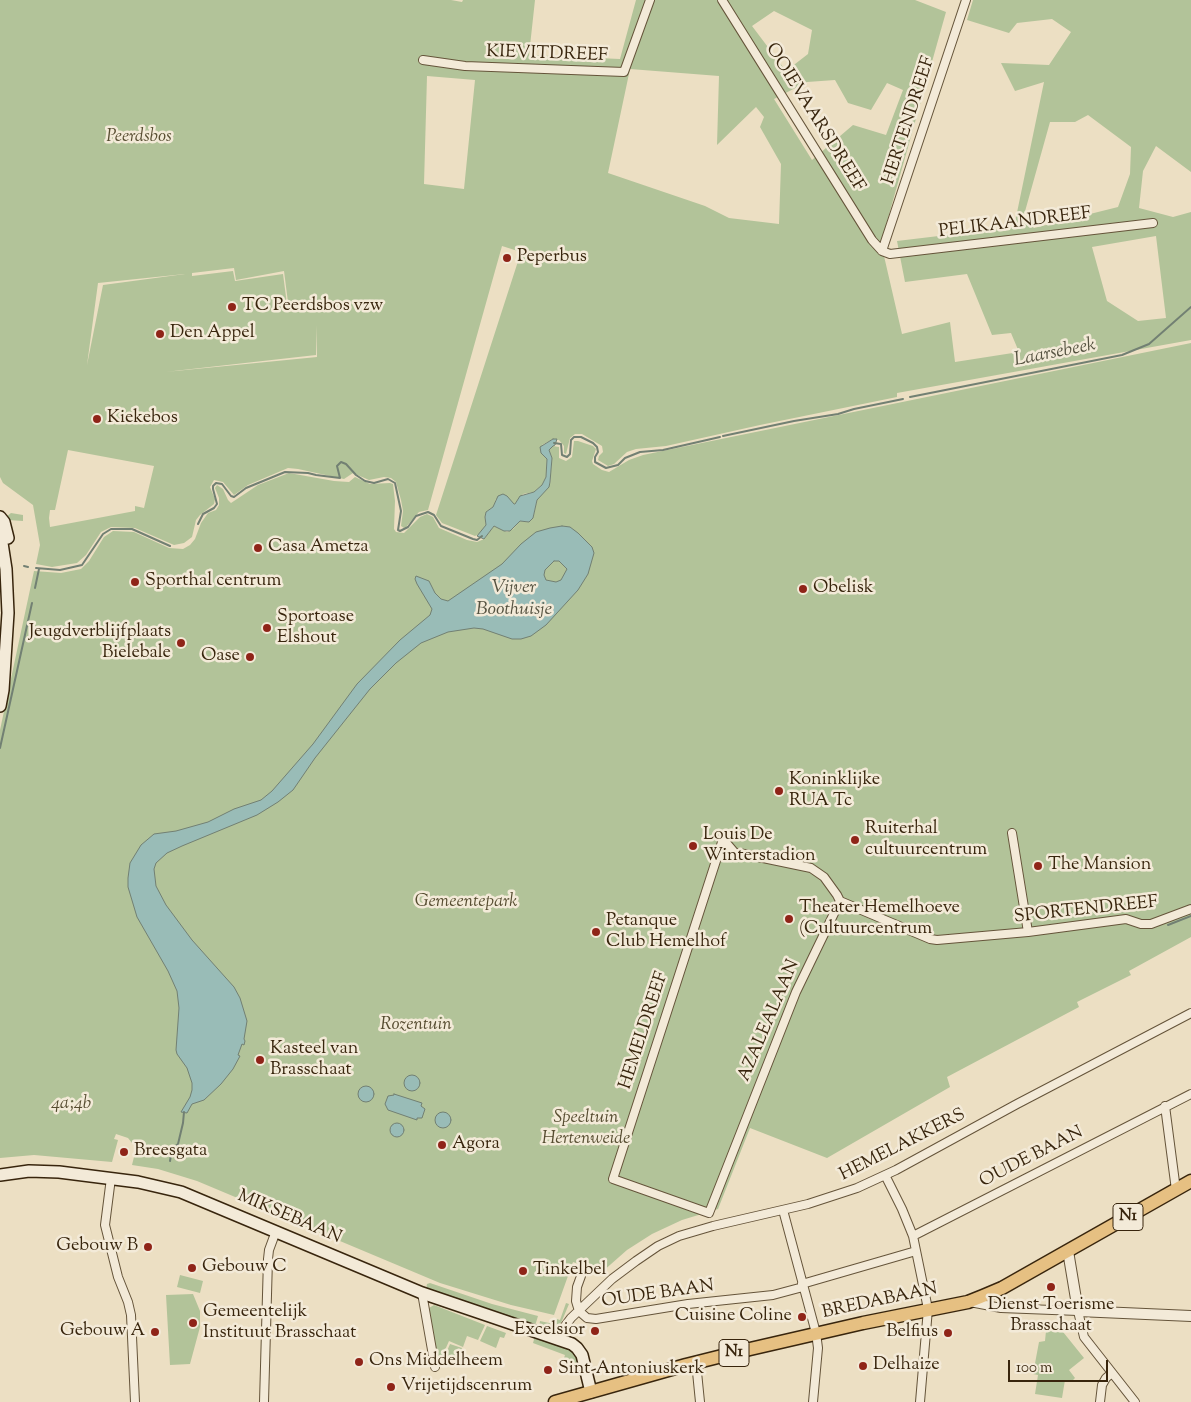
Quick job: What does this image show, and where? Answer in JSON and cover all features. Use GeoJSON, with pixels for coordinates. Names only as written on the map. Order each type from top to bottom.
{"type":"FeatureCollection","features":[{"type":"Feature","properties":{"kind":"main road"},"geometry":{"type":"LineString","coordinates":[[0,519],[4,522],[10,550],[14,592],[11,659],[8,678],[2,690]]}},
{"type":"Feature","properties":{"kind":"main road"},"geometry":{"type":"LineString","coordinates":[[0,530],[6,569],[8,613],[0,706]]}},
{"type":"Feature","properties":{"kind":"main road","name":"MIKSEBAAN"},"geometry":{"type":"LineString","coordinates":[[0,1175],[44,1171],[138,1182],[181,1192],[422,1293],[572,1344],[582,1355],[592,1397]]}},
{"type":"Feature","properties":{"kind":"main road","name":"BREDABAAN"},"geometry":{"type":"LineString","coordinates":[[555,1402],[592,1397],[696,1362],[816,1333],[968,1302],[1002,1288],[1191,1181]]}},
{"type":"Feature","properties":{"kind":"street","name":"KIEVITDREEF"},"geometry":{"type":"LineString","coordinates":[[423,60],[465,66],[624,72],[650,0]]}},
{"type":"Feature","properties":{"kind":"street","name":"OOIEVAARSDREEF"},"geometry":{"type":"LineString","coordinates":[[722,0],[872,240],[882,251]]}},
{"type":"Feature","properties":{"kind":"street","name":"HERTENDREEF"},"geometry":{"type":"LineString","coordinates":[[882,251],[966,0]]}},
{"type":"Feature","properties":{"kind":"street","name":"PELIKAANDREEF"},"geometry":{"type":"LineString","coordinates":[[882,251],[890,254],[1153,223]]}},
{"type":"Feature","properties":{"kind":"street"},"geometry":{"type":"LineString","coordinates":[[1012,833],[1028,932]]}},
{"type":"Feature","properties":{"kind":"street","name":"HEMELDREEF"},"geometry":{"type":"LineString","coordinates":[[709,1213],[613,1179],[723,837],[735,853]]}},
{"type":"Feature","properties":{"kind":"street"},"geometry":{"type":"LineString","coordinates":[[717,857],[735,853],[811,868],[824,877],[840,901]]}},
{"type":"Feature","properties":{"kind":"street","name":"SPORTENDREEF"},"geometry":{"type":"LineString","coordinates":[[840,901],[930,939],[1028,932],[1126,919],[1141,924],[1150,924],[1191,909]]}},
{"type":"Feature","properties":{"kind":"street","name":"AZALEALAAN"},"geometry":{"type":"LineString","coordinates":[[709,1213],[796,992],[840,901]]}},
{"type":"Feature","properties":{"kind":"street","name":"HEMELAKKERS"},"geometry":{"type":"LineString","coordinates":[[556,1338],[571,1318],[612,1279],[648,1252],[679,1236],[843,1194],[885,1176],[1191,1013]]}},
{"type":"Feature","properties":{"kind":"street","name":"OUDE BAAN"},"geometry":{"type":"LineString","coordinates":[[913,1236],[1191,1094]]}},
{"type":"Feature","properties":{"kind":"street"},"geometry":{"type":"LineString","coordinates":[[1165,1106],[1176,1190]]}},
{"type":"Feature","properties":{"kind":"street"},"geometry":{"type":"LineString","coordinates":[[885,1176],[913,1236],[928,1309],[920,1402]]}},
{"type":"Feature","properties":{"kind":"street"},"geometry":{"type":"LineString","coordinates":[[111,1178],[106,1225],[118,1277],[131,1315],[135,1402]]}},
{"type":"Feature","properties":{"kind":"street"},"geometry":{"type":"LineString","coordinates":[[783,1210],[816,1333],[818,1348],[813,1402]]}},
{"type":"Feature","properties":{"kind":"street"},"geometry":{"type":"LineString","coordinates":[[709,1213],[713,1226]]}},
{"type":"Feature","properties":{"kind":"street"},"geometry":{"type":"LineString","coordinates":[[264,1402],[268,1259],[269,1250],[276,1231]]}},
{"type":"Feature","properties":{"kind":"street","name":"OUDE BAAN"},"geometry":{"type":"LineString","coordinates":[[579,1311],[583,1316],[592,1320],[688,1304],[773,1295],[916,1251]]}},
{"type":"Feature","properties":{"kind":"street"},"geometry":{"type":"LineString","coordinates":[[1068,1251],[1084,1337],[1134,1402]]}},
{"type":"Feature","properties":{"kind":"street"},"geometry":{"type":"LineString","coordinates":[[579,1311],[576,1301],[577,1287],[581,1276]]}},
{"type":"Feature","properties":{"kind":"street"},"geometry":{"type":"LineString","coordinates":[[422,1293],[434,1368]]}},
{"type":"Feature","properties":{"kind":"street"},"geometry":{"type":"LineString","coordinates":[[968,1302],[1001,1308],[1191,1316]]}},
{"type":"Feature","properties":{"kind":"street"},"geometry":{"type":"LineString","coordinates":[[696,1362],[700,1402]]}},
{"type":"Feature","properties":{"kind":"street"},"geometry":{"type":"LineString","coordinates":[[1100,1402],[1102,1385],[1112,1373]]}},
{"type":"Feature","properties":{"kind":"green space","name":"Peerdsbos"},"geometry":{"type":"Polygon","coordinates":[[[0,0],[451,0],[462,2],[463,0],[535,0],[529,55],[620,59],[636,0],[915,0],[946,12],[881,243],[902,334],[950,322],[955,362],[1019,352],[1011,333],[992,335],[967,274],[905,282],[897,241],[1014,227],[1044,82],[1015,91],[1001,63],[1049,65],[1071,32],[1052,19],[1017,23],[1009,33],[967,20],[973,0],[1191,0],[1191,172],[1156,146],[1143,171],[1139,208],[1173,217],[1191,212],[1191,340],[897,393],[897,397],[666,446],[636,449],[627,452],[614,464],[608,466],[598,460],[603,452],[602,446],[582,434],[575,434],[570,438],[566,454],[564,453],[564,446],[559,440],[553,439],[542,445],[543,455],[547,459],[546,477],[542,485],[534,492],[523,494],[516,504],[496,499],[494,507],[486,512],[486,525],[481,533],[475,536],[442,523],[436,515],[521,252],[502,246],[428,510],[419,512],[404,528],[401,526],[403,511],[401,500],[396,482],[391,478],[384,477],[369,480],[353,473],[344,479],[288,468],[248,485],[234,495],[223,482],[214,480],[210,487],[215,499],[214,504],[196,520],[192,537],[184,543],[174,545],[135,528],[111,527],[101,532],[86,555],[77,563],[52,567],[36,564],[40,545],[33,505],[3,483],[0,477],[0,0]],[[774,11],[752,26],[786,71],[808,54],[812,30],[774,11]],[[630,69],[608,173],[705,206],[729,218],[779,224],[781,164],[760,127],[764,117],[756,107],[717,145],[719,76],[630,69]],[[427,76],[424,184],[464,189],[475,80],[427,76]],[[835,80],[807,82],[774,99],[812,160],[853,125],[886,135],[903,90],[887,83],[871,110],[848,103],[835,80]],[[1088,115],[1075,122],[1050,122],[1024,215],[1034,228],[1118,207],[1130,174],[1131,147],[1088,115]],[[1156,236],[1092,247],[1107,301],[1138,321],[1166,318],[1156,236]],[[234,268],[192,273],[192,276],[233,271],[235,281],[283,274],[288,312],[316,307],[315,305],[289,310],[284,271],[236,280],[234,268]],[[185,274],[98,283],[87,365],[103,285],[185,274]],[[316,325],[316,355],[165,372],[317,357],[316,325]],[[68,450],[55,510],[50,510],[50,527],[135,511],[135,506],[144,508],[154,466],[68,450]]]}},
{"type":"Feature","properties":{"kind":"green space","name":"Gemeentepark"},"geometry":{"type":"Polygon","coordinates":[[[1191,343],[1191,937],[1129,971],[1131,975],[1077,1002],[1079,1007],[947,1077],[950,1087],[827,1158],[750,1128],[718,1209],[682,1220],[652,1234],[627,1250],[602,1272],[573,1262],[554,1315],[511,1305],[440,1283],[197,1181],[158,1169],[132,1165],[137,1145],[128,1138],[116,1134],[114,1139],[118,1140],[112,1162],[34,1155],[0,1158],[0,730],[34,571],[61,573],[81,569],[89,561],[104,537],[113,531],[134,532],[169,548],[183,549],[195,539],[201,523],[208,513],[216,510],[219,505],[219,498],[215,488],[217,485],[223,489],[231,503],[258,485],[289,473],[334,481],[349,482],[355,477],[370,484],[393,484],[395,501],[394,529],[396,532],[404,533],[420,517],[427,514],[433,517],[439,528],[467,540],[477,542],[484,539],[494,526],[507,532],[513,529],[520,521],[529,522],[533,518],[537,500],[550,484],[552,458],[549,450],[553,446],[559,447],[559,458],[566,461],[572,457],[574,441],[593,446],[596,449],[592,461],[593,464],[609,472],[629,460],[643,455],[1191,343]]]}},
{"type":"Feature","properties":{"kind":"green space"},"geometry":{"type":"Polygon","coordinates":[[[11,513],[23,515],[23,521],[8,520],[6,517],[11,513]]]}},
{"type":"Feature","properties":{"kind":"green space"},"geometry":{"type":"Polygon","coordinates":[[[180,1275],[203,1281],[200,1293],[177,1287],[180,1275]]]}},
{"type":"Feature","properties":{"kind":"green space"},"geometry":{"type":"Polygon","coordinates":[[[430,1283],[492,1304],[538,1316],[535,1326],[526,1322],[526,1320],[522,1319],[521,1322],[426,1289],[427,1284],[430,1283]]]}},
{"type":"Feature","properties":{"kind":"green space"},"geometry":{"type":"Polygon","coordinates":[[[193,1294],[200,1311],[200,1327],[190,1364],[170,1365],[166,1295],[193,1294]]]}},
{"type":"Feature","properties":{"kind":"green space"},"geometry":{"type":"Polygon","coordinates":[[[566,1303],[569,1304],[561,1323],[549,1329],[539,1327],[540,1321],[549,1323],[557,1319],[560,1320],[566,1303]]]}},
{"type":"Feature","properties":{"kind":"green space"},"geometry":{"type":"Polygon","coordinates":[[[434,1305],[485,1325],[478,1340],[467,1336],[463,1347],[449,1341],[441,1359],[437,1357],[429,1308],[434,1305]]]}},
{"type":"Feature","properties":{"kind":"green space"},"geometry":{"type":"Polygon","coordinates":[[[1047,1321],[1055,1322],[1084,1358],[1069,1370],[1075,1378],[1072,1381],[1065,1380],[1062,1398],[1035,1394],[1038,1375],[1033,1374],[1039,1342],[1045,1341],[1047,1321]]]}},
{"type":"Feature","properties":{"kind":"green space"},"geometry":{"type":"Polygon","coordinates":[[[487,1326],[506,1333],[504,1338],[500,1337],[496,1348],[480,1341],[487,1326]]]}},
{"type":"Feature","properties":{"kind":"green space"},"geometry":{"type":"Polygon","coordinates":[[[535,1336],[567,1347],[578,1360],[577,1368],[575,1367],[576,1363],[564,1358],[565,1355],[533,1343],[535,1336]]]}},
{"type":"Feature","properties":{"kind":"green space"},"geometry":{"type":"Polygon","coordinates":[[[450,1344],[462,1348],[456,1363],[444,1358],[450,1344]]]}},
{"type":"Feature","properties":{"kind":"water"},"geometry":{"type":"Polygon","coordinates":[[[553,439],[557,439],[555,445],[549,450],[552,458],[549,487],[537,500],[533,518],[529,522],[520,521],[510,531],[504,531],[494,526],[484,539],[477,536],[486,525],[486,512],[493,507],[498,496],[503,494],[515,504],[520,496],[534,492],[542,485],[546,477],[547,459],[541,453],[540,447],[553,439]]]}},
{"type":"Feature","properties":{"kind":"water","name":"Vijver Boothuisje"},"geometry":{"type":"Polygon","coordinates":[[[570,527],[592,547],[594,553],[588,574],[578,590],[546,625],[531,636],[521,639],[512,639],[483,629],[474,628],[448,632],[421,643],[396,663],[370,689],[315,758],[293,790],[257,815],[167,853],[156,863],[154,869],[156,886],[166,905],[192,940],[234,987],[240,998],[247,1021],[244,1045],[242,1044],[238,1055],[240,1056],[233,1069],[204,1100],[192,1104],[187,1113],[181,1112],[190,1097],[192,1083],[187,1068],[176,1050],[179,1008],[177,991],[168,971],[137,917],[128,887],[130,863],[141,845],[154,834],[176,831],[208,822],[234,809],[261,800],[272,791],[313,744],[357,684],[400,640],[430,615],[432,609],[417,584],[416,576],[429,581],[435,593],[441,599],[448,601],[502,564],[521,544],[536,532],[550,528],[570,527]],[[554,561],[545,570],[546,580],[556,582],[561,580],[567,569],[559,561],[554,561]]]}},
{"type":"Feature","properties":{"kind":"water"},"geometry":{"type":"Polygon","coordinates":[[[412,1075],[418,1077],[420,1083],[418,1089],[412,1091],[406,1089],[404,1083],[406,1077],[412,1075]]]}},
{"type":"Feature","properties":{"kind":"water"},"geometry":{"type":"Polygon","coordinates":[[[366,1086],[372,1088],[374,1094],[372,1100],[366,1102],[360,1100],[358,1094],[360,1088],[366,1086]]]}},
{"type":"Feature","properties":{"kind":"water"},"geometry":{"type":"Polygon","coordinates":[[[394,1094],[422,1103],[421,1106],[425,1109],[422,1118],[417,1118],[417,1120],[388,1110],[385,1104],[388,1096],[394,1094]]]}},
{"type":"Feature","properties":{"kind":"water"},"geometry":{"type":"Polygon","coordinates":[[[443,1112],[449,1114],[451,1120],[449,1126],[443,1128],[437,1126],[435,1120],[437,1114],[443,1112]]]}},
{"type":"Feature","properties":{"kind":"water"},"geometry":{"type":"Polygon","coordinates":[[[394,1123],[400,1123],[404,1130],[400,1137],[394,1137],[390,1133],[390,1127],[394,1123]]]}},
{"type":"Feature","properties":{"kind":"waterway","name":"Laarsebeek"},"geometry":{"type":"LineString","coordinates":[[910,397],[1122,355],[1149,344],[1191,307]]}},
{"type":"Feature","properties":{"kind":"waterway","name":"Laarsebeek"},"geometry":{"type":"LineString","coordinates":[[723,436],[838,414],[903,399]]}},
{"type":"Feature","properties":{"kind":"waterway","name":"Laarsebeek"},"geometry":{"type":"LineString","coordinates":[[554,443],[561,444],[562,455],[567,457],[570,454],[571,440],[574,437],[581,437],[597,447],[598,452],[595,462],[606,468],[618,465],[625,458],[640,452],[663,450],[720,437]]}},
{"type":"Feature","properties":{"kind":"waterway","name":"Laarsebeek"},"geometry":{"type":"LineString","coordinates":[[198,524],[203,514],[214,508],[217,504],[213,489],[216,483],[222,484],[231,496],[234,497],[246,488],[285,472],[308,473],[340,478],[337,466],[341,462],[346,464],[356,475],[365,481],[374,483],[388,479],[395,483],[401,511],[398,530],[400,531],[408,527],[416,516],[428,512],[434,515],[441,526],[477,540],[482,536]]}},
{"type":"Feature","properties":{"kind":"waterway","name":"Laarsebeek"},"geometry":{"type":"LineString","coordinates":[[36,568],[60,570],[82,565],[103,534],[111,529],[132,529],[170,546]]}},
{"type":"Feature","properties":{"kind":"waterway","name":"Laarsebeek"},"geometry":{"type":"LineString","coordinates":[[24,566],[28,567]]}},
{"type":"Feature","properties":{"kind":"waterway"},"geometry":{"type":"LineString","coordinates":[[35,588],[39,569]]}},
{"type":"Feature","properties":{"kind":"waterway"},"geometry":{"type":"LineString","coordinates":[[0,748],[32,603]]}},
{"type":"Feature","properties":{"kind":"waterway"},"geometry":{"type":"LineString","coordinates":[[1168,925],[1191,916]]}},
{"type":"Feature","properties":{"kind":"waterway"},"geometry":{"type":"LineString","coordinates":[[170,1161],[172,1149],[178,1144],[184,1112]]}},
{"type":"Feature","properties":{"kind":"place","name":"Peperbus"},"geometry":{"type":"Point","coordinates":[507,258]}},
{"type":"Feature","properties":{"kind":"place","name":"TC Peerdsbos vzw"},"geometry":{"type":"Point","coordinates":[232,307]}},
{"type":"Feature","properties":{"kind":"place","name":"Den Appel"},"geometry":{"type":"Point","coordinates":[160,334]}},
{"type":"Feature","properties":{"kind":"place","name":"Kiekebos"},"geometry":{"type":"Point","coordinates":[97,419]}},
{"type":"Feature","properties":{"kind":"place","name":"Casa Ametza"},"geometry":{"type":"Point","coordinates":[258,548]}},
{"type":"Feature","properties":{"kind":"place","name":"Sporthal centrum"},"geometry":{"type":"Point","coordinates":[135,582]}},
{"type":"Feature","properties":{"kind":"place","name":"Obelisk"},"geometry":{"type":"Point","coordinates":[803,589]}},
{"type":"Feature","properties":{"kind":"place","name":"Sportoase Elshout"},"geometry":{"type":"Point","coordinates":[267,628]}},
{"type":"Feature","properties":{"kind":"place","name":"Jeugdverblijfplaats Bielebale"},"geometry":{"type":"Point","coordinates":[181,643]}},
{"type":"Feature","properties":{"kind":"place","name":"Oase"},"geometry":{"type":"Point","coordinates":[250,657]}},
{"type":"Feature","properties":{"kind":"place","name":"Koninklijke RUA Tc"},"geometry":{"type":"Point","coordinates":[779,791]}},
{"type":"Feature","properties":{"kind":"place","name":"Ruiterhal cultuurcentrum"},"geometry":{"type":"Point","coordinates":[855,840]}},
{"type":"Feature","properties":{"kind":"place","name":"Louis De Winterstadion"},"geometry":{"type":"Point","coordinates":[693,846]}},
{"type":"Feature","properties":{"kind":"place","name":"The Mansion"},"geometry":{"type":"Point","coordinates":[1038,866]}},
{"type":"Feature","properties":{"kind":"place","name":"Theater Hemelhoeve (Cultuurcentrum"},"geometry":{"type":"Point","coordinates":[789,919]}},
{"type":"Feature","properties":{"kind":"place","name":"Petanque Club Hemelhof"},"geometry":{"type":"Point","coordinates":[596,932]}},
{"type":"Feature","properties":{"kind":"place","name":"Kasteel van Brasschaat"},"geometry":{"type":"Point","coordinates":[260,1060]}},
{"type":"Feature","properties":{"kind":"place","name":"Agora"},"geometry":{"type":"Point","coordinates":[442,1145]}},
{"type":"Feature","properties":{"kind":"place","name":"Breesgata"},"geometry":{"type":"Point","coordinates":[124,1152]}},
{"type":"Feature","properties":{"kind":"place","name":"Gebouw B"},"geometry":{"type":"Point","coordinates":[148,1247]}},
{"type":"Feature","properties":{"kind":"place","name":"Gebouw C"},"geometry":{"type":"Point","coordinates":[192,1268]}},
{"type":"Feature","properties":{"kind":"place","name":"Tinkelbel"},"geometry":{"type":"Point","coordinates":[523,1271]}},
{"type":"Feature","properties":{"kind":"place","name":"Dienst Toerisme Brasschaat"},"geometry":{"type":"Point","coordinates":[1051,1287]}},
{"type":"Feature","properties":{"kind":"place","name":"Cuisine Coline"},"geometry":{"type":"Point","coordinates":[802,1317]}},
{"type":"Feature","properties":{"kind":"place","name":"Gemeentelijk Instituut Brasschaat"},"geometry":{"type":"Point","coordinates":[193,1323]}},
{"type":"Feature","properties":{"kind":"place","name":"Excelsior"},"geometry":{"type":"Point","coordinates":[595,1331]}},
{"type":"Feature","properties":{"kind":"place","name":"Gebouw A"},"geometry":{"type":"Point","coordinates":[155,1332]}},
{"type":"Feature","properties":{"kind":"place","name":"Belfius"},"geometry":{"type":"Point","coordinates":[948,1333]}},
{"type":"Feature","properties":{"kind":"place","name":"Ons Middelheem"},"geometry":{"type":"Point","coordinates":[359,1362]}},
{"type":"Feature","properties":{"kind":"place","name":"Delhaize"},"geometry":{"type":"Point","coordinates":[863,1366]}},
{"type":"Feature","properties":{"kind":"place","name":"Sint-Antoniuskerk"},"geometry":{"type":"Point","coordinates":[548,1370]}},
{"type":"Feature","properties":{"kind":"place","name":"Vrijetijdscenrum"},"geometry":{"type":"Point","coordinates":[391,1387]}},
{"type":"Feature","properties":{"kind":"park label","name":"Rozentuin"},"geometry":{"type":"Point","coordinates":[416,1026]}},
{"type":"Feature","properties":{"kind":"park label","name":"4a;4b"},"geometry":{"type":"Point","coordinates":[71,1105]}},
{"type":"Feature","properties":{"kind":"park label","name":"Speeltuin Hertenweide"},"geometry":{"type":"Point","coordinates":[586,1129]}}]}
